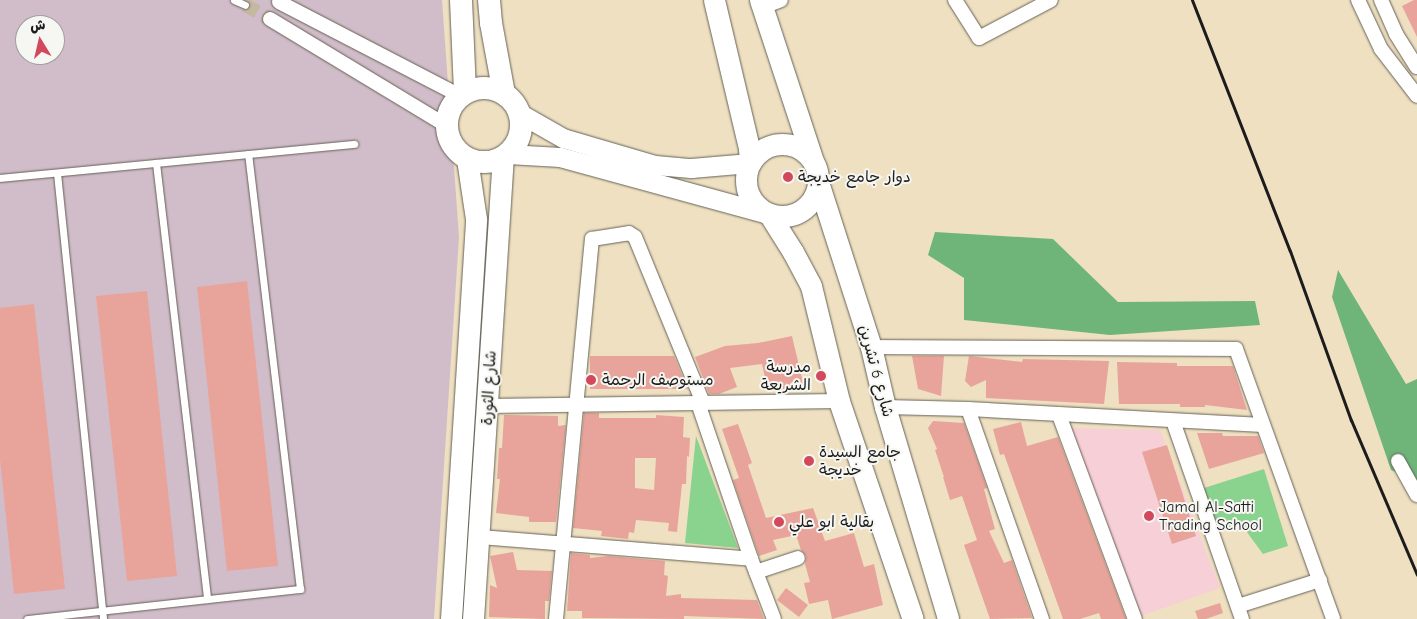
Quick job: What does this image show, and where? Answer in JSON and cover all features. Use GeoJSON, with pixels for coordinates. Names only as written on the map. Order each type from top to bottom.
{"type":"FeatureCollection","features":[{"type":"Feature","properties":{"kind":"highway"},"geometry":{"type":"LineString","coordinates":[[461,0],[462,94],[448,114],[446,125],[451,145],[467,159],[485,162],[506,156],[520,135],[519,113],[513,102],[504,94],[493,89],[481,88],[462,94]]}},
{"type":"Feature","properties":{"kind":"highway"},"geometry":{"type":"LineString","coordinates":[[489,0],[491,23],[504,94]]}},
{"type":"Feature","properties":{"kind":"main road"},"geometry":{"type":"LineString","coordinates":[[714,0],[749,148],[750,163]]}},
{"type":"Feature","properties":{"kind":"main road","name":"شارع 6 تشرين"},"geometry":{"type":"LineString","coordinates":[[768,2],[816,173],[871,347],[885,407],[948,619]]}},
{"type":"Feature","properties":{"kind":"main road"},"geometry":{"type":"LineString","coordinates":[[519,113],[563,138],[655,165],[691,168],[750,163]]}},
{"type":"Feature","properties":{"kind":"main road"},"geometry":{"type":"LineString","coordinates":[[506,156],[560,157],[769,214],[780,216],[801,211],[815,193],[816,173],[798,148],[776,145],[756,154],[750,163],[746,175],[746,187],[750,198],[758,208],[769,214],[793,252],[811,286],[839,401],[913,619]]}},
{"type":"Feature","properties":{"kind":"main road","name":"شارع الثورة"},"geometry":{"type":"LineString","coordinates":[[472,619],[480,537],[506,156]]}},
{"type":"Feature","properties":{"kind":"main road","name":"شارع الثورة"},"geometry":{"type":"LineString","coordinates":[[450,619],[476,219],[467,159]]}},
{"type":"Feature","properties":{"kind":"street"},"geometry":{"type":"LineString","coordinates":[[955,0],[979,38],[1052,0]]}},
{"type":"Feature","properties":{"kind":"street"},"geometry":{"type":"LineString","coordinates":[[1358,0],[1381,49],[1417,96]]}},
{"type":"Feature","properties":{"kind":"street"},"geometry":{"type":"LineString","coordinates":[[1381,0],[1396,34],[1416,65]]}},
{"type":"Feature","properties":{"kind":"street"},"geometry":{"type":"LineString","coordinates":[[279,2],[462,94]]}},
{"type":"Feature","properties":{"kind":"street"},"geometry":{"type":"LineString","coordinates":[[270,19],[446,125]]}},
{"type":"Feature","properties":{"kind":"street"},"geometry":{"type":"LineString","coordinates":[[557,619],[591,243],[595,238],[629,233],[635,237],[701,403],[753,566],[774,619]]}},
{"type":"Feature","properties":{"kind":"street"},"geometry":{"type":"LineString","coordinates":[[871,347],[1236,349],[1333,619]]}},
{"type":"Feature","properties":{"kind":"street"},"geometry":{"type":"LineString","coordinates":[[488,406],[839,401]]}},
{"type":"Feature","properties":{"kind":"street"},"geometry":{"type":"LineString","coordinates":[[885,407],[968,409],[1059,416],[1263,425]]}},
{"type":"Feature","properties":{"kind":"street"},"geometry":{"type":"LineString","coordinates":[[968,409],[1042,619]]}},
{"type":"Feature","properties":{"kind":"street"},"geometry":{"type":"LineString","coordinates":[[1059,416],[1135,619]]}},
{"type":"Feature","properties":{"kind":"street"},"geometry":{"type":"LineString","coordinates":[[1173,421],[1240,612],[1320,580]]}},
{"type":"Feature","properties":{"kind":"street"},"geometry":{"type":"LineString","coordinates":[[1398,461],[1417,495]]}},
{"type":"Feature","properties":{"kind":"street"},"geometry":{"type":"LineString","coordinates":[[480,537],[753,566],[798,558]]}},
{"type":"Feature","properties":{"kind":"lane"},"geometry":{"type":"LineString","coordinates":[[234,0],[246,5]]}},
{"type":"Feature","properties":{"kind":"lane"},"geometry":{"type":"LineString","coordinates":[[0,178],[354,144]]}},
{"type":"Feature","properties":{"kind":"lane"},"geometry":{"type":"LineString","coordinates":[[27,619],[300,589],[248,154]]}},
{"type":"Feature","properties":{"kind":"lane"},"geometry":{"type":"LineString","coordinates":[[156,163],[207,599]]}},
{"type":"Feature","properties":{"kind":"lane"},"geometry":{"type":"LineString","coordinates":[[58,173],[103,619]]}},
{"type":"Feature","properties":{"kind":"shaded area"},"geometry":{"type":"Polygon","coordinates":[[[0,0],[442,0],[459,237],[434,619],[0,619],[0,0]]]}},
{"type":"Feature","properties":{"kind":"shaded area","name":"Jamal Al-Satti Trading School"},"geometry":{"type":"Polygon","coordinates":[[[1071,428],[1160,430],[1220,588],[1141,616],[1071,428]]]}},
{"type":"Feature","properties":{"kind":"green space"},"geometry":{"type":"Polygon","coordinates":[[[935,232],[1053,239],[1118,302],[1255,301],[1260,325],[1110,335],[964,320],[964,278],[928,255],[935,232]]]}},
{"type":"Feature","properties":{"kind":"green space"},"geometry":{"type":"Polygon","coordinates":[[[1338,270],[1406,384],[1417,379],[1417,481],[1391,470],[1332,297],[1338,270]]]}},
{"type":"Feature","properties":{"kind":"green space"},"geometry":{"type":"Polygon","coordinates":[[[696,436],[738,548],[685,543],[696,436]]]}},
{"type":"Feature","properties":{"kind":"green space"},"geometry":{"type":"Polygon","coordinates":[[[1264,469],[1288,546],[1263,554],[1241,524],[1217,531],[1204,488],[1264,469]]]}},
{"type":"Feature","properties":{"kind":"building"},"geometry":{"type":"Polygon","coordinates":[[[1417,0],[1417,37],[1402,6],[1417,0]]]}},
{"type":"Feature","properties":{"kind":"building"},"geometry":{"type":"Polygon","coordinates":[[[247,281],[278,566],[227,571],[197,287],[247,281]]]}},
{"type":"Feature","properties":{"kind":"building"},"geometry":{"type":"Polygon","coordinates":[[[147,291],[177,576],[127,581],[96,296],[147,291]]]}},
{"type":"Feature","properties":{"kind":"building"},"geometry":{"type":"Polygon","coordinates":[[[34,304],[65,589],[14,594],[0,459],[0,308],[34,304]]]}},
{"type":"Feature","properties":{"kind":"building"},"geometry":{"type":"Polygon","coordinates":[[[792,336],[804,387],[777,390],[775,384],[767,386],[762,364],[730,368],[737,387],[719,394],[709,394],[695,357],[725,346],[758,343],[792,336]]]}},
{"type":"Feature","properties":{"kind":"building"},"geometry":{"type":"Polygon","coordinates":[[[590,356],[674,356],[688,389],[590,389],[590,356]]]}},
{"type":"Feature","properties":{"kind":"building"},"geometry":{"type":"Polygon","coordinates":[[[912,356],[944,356],[941,396],[918,389],[912,356]]]}},
{"type":"Feature","properties":{"kind":"building"},"geometry":{"type":"Polygon","coordinates":[[[969,356],[1022,362],[1023,359],[1109,361],[1104,404],[986,398],[986,380],[971,387],[965,381],[969,356]]]}},
{"type":"Feature","properties":{"kind":"building"},"geometry":{"type":"Polygon","coordinates":[[[1117,362],[1177,363],[1177,366],[1233,366],[1247,410],[1205,405],[1205,407],[1180,407],[1180,404],[1119,404],[1117,362]]]}},
{"type":"Feature","properties":{"kind":"building"},"geometry":{"type":"Polygon","coordinates":[[[584,413],[599,413],[599,418],[656,418],[656,415],[684,417],[683,437],[690,438],[689,457],[687,456],[686,484],[682,484],[677,532],[668,531],[669,523],[636,520],[634,533],[629,532],[628,539],[601,536],[602,531],[573,528],[584,413]],[[635,458],[635,488],[654,490],[656,458],[635,458]]]}},
{"type":"Feature","properties":{"kind":"building"},"geometry":{"type":"Polygon","coordinates":[[[504,415],[558,416],[558,426],[566,425],[556,522],[529,522],[529,517],[496,513],[500,479],[497,479],[499,448],[502,448],[504,415]]]}},
{"type":"Feature","properties":{"kind":"building"},"geometry":{"type":"Polygon","coordinates":[[[933,421],[964,423],[987,488],[984,489],[995,529],[989,531],[1004,563],[1012,560],[1032,618],[990,619],[964,545],[977,540],[962,496],[950,500],[935,450],[937,449],[928,428],[933,421]]]}},
{"type":"Feature","properties":{"kind":"building"},"geometry":{"type":"Polygon","coordinates":[[[1021,422],[1027,446],[1058,437],[1126,619],[1101,619],[1099,613],[1080,619],[1063,619],[1004,454],[1000,455],[993,429],[1021,422]]]}},
{"type":"Feature","properties":{"kind":"building"},"geometry":{"type":"Polygon","coordinates":[[[738,424],[752,463],[748,465],[766,518],[813,508],[825,541],[854,533],[864,567],[874,564],[883,605],[832,619],[828,600],[809,604],[804,583],[810,582],[805,564],[806,556],[801,550],[796,535],[773,540],[777,550],[759,556],[733,480],[739,478],[722,429],[738,424]]]}},
{"type":"Feature","properties":{"kind":"building"},"geometry":{"type":"Polygon","coordinates":[[[1197,433],[1222,433],[1223,436],[1258,436],[1264,453],[1209,469],[1197,433]]]}},
{"type":"Feature","properties":{"kind":"building"},"geometry":{"type":"Polygon","coordinates":[[[1167,445],[1196,536],[1172,544],[1142,452],[1167,445]]]}},
{"type":"Feature","properties":{"kind":"building"},"geometry":{"type":"Polygon","coordinates":[[[513,552],[517,570],[552,571],[549,601],[545,601],[545,619],[489,617],[490,585],[497,588],[490,556],[513,552]]]}},
{"type":"Feature","properties":{"kind":"building"},"geometry":{"type":"Polygon","coordinates":[[[571,553],[590,555],[590,558],[608,556],[665,561],[664,575],[668,576],[666,596],[681,594],[681,598],[757,600],[764,619],[684,616],[684,619],[582,618],[582,611],[567,611],[571,553]]]}},
{"type":"Feature","properties":{"kind":"building"},"geometry":{"type":"Polygon","coordinates":[[[786,588],[808,605],[799,617],[777,600],[786,588]]]}},
{"type":"Feature","properties":{"kind":"building"},"geometry":{"type":"Polygon","coordinates":[[[1220,603],[1223,613],[1206,619],[1198,619],[1195,611],[1220,603]]]}},
{"type":"Feature","properties":{"kind":"tunnel"},"geometry":{"type":"LineString","coordinates":[[245,5],[270,19]]}},
{"type":"Feature","properties":{"kind":"railway"},"geometry":{"type":"LineString","coordinates":[[1192,0],[1290,251],[1351,420],[1417,575]]}},
{"type":"Feature","properties":{"kind":"place","name":"دوار جامع خديجة"},"geometry":{"type":"Point","coordinates":[788,177]}},
{"type":"Feature","properties":{"kind":"place","name":"مدرسة الشريعة"},"geometry":{"type":"Point","coordinates":[821,376]}},
{"type":"Feature","properties":{"kind":"place","name":"مستوصف الرحمة"},"geometry":{"type":"Point","coordinates":[591,380]}},
{"type":"Feature","properties":{"kind":"place","name":"جامع السيدة خديجة"},"geometry":{"type":"Point","coordinates":[809,461]}},
{"type":"Feature","properties":{"kind":"place","name":"Jamal Al-Satti Trading School"},"geometry":{"type":"Point","coordinates":[1149,516]}},
{"type":"Feature","properties":{"kind":"place","name":"بقالية ابو علي"},"geometry":{"type":"Point","coordinates":[779,522]}}]}
